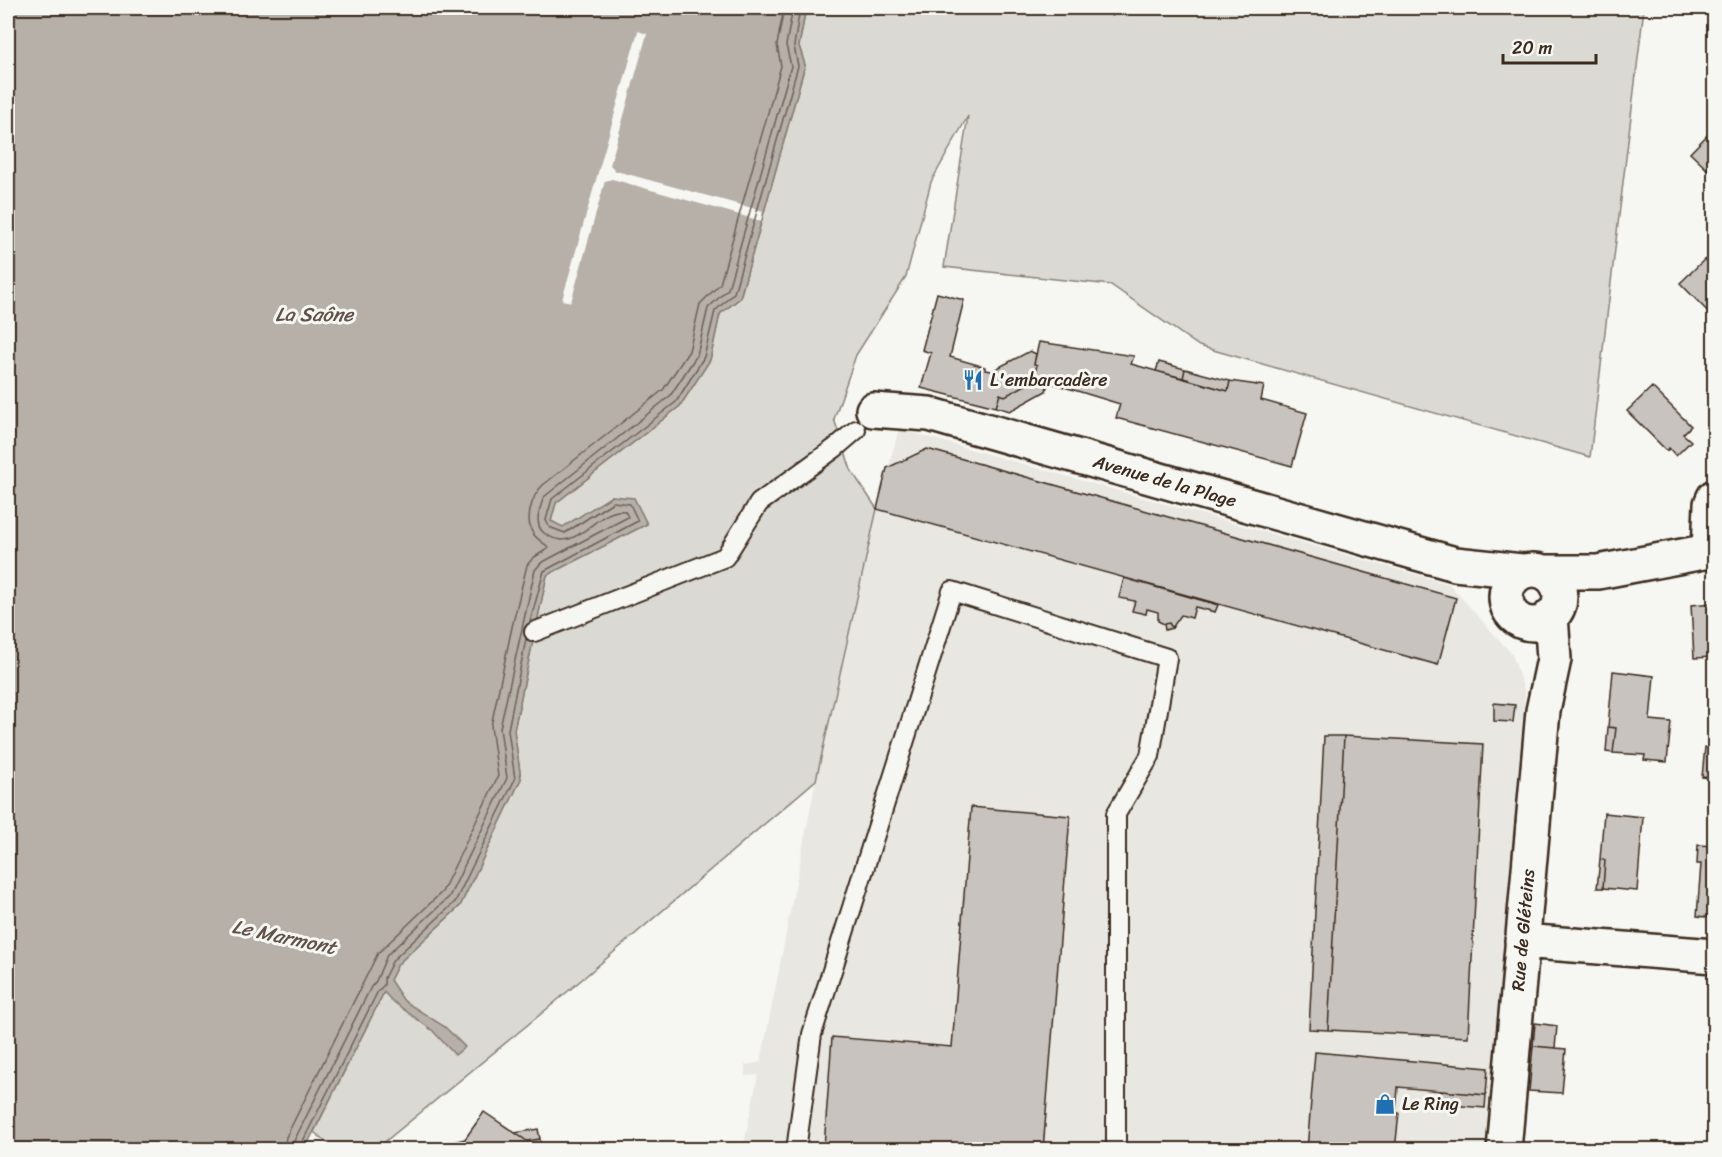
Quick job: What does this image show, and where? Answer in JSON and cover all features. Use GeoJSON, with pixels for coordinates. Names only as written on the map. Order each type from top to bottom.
{"type":"FeatureCollection","features":[{"type":"Feature","properties":{"kind":"street","name":"Avenue de la Plage"},"geometry":{"type":"LineString","coordinates":[[864,420],[929,414],[1455,564],[1534,572],[1598,572],[1712,550]]}},
{"type":"Feature","properties":{"kind":"street"},"geometry":{"type":"LineString","coordinates":[[1712,550],[1711,504],[1714,497]]}},
{"type":"Feature","properties":{"kind":"street","name":"Avenue de la Plage"},"geometry":{"type":"LineString","coordinates":[[1455,564],[1512,610]]}},
{"type":"Feature","properties":{"kind":"street","name":"Avenue de la Plage"},"geometry":{"type":"LineString","coordinates":[[1554,610],[1622,568]]}},
{"type":"Feature","properties":{"kind":"street"},"geometry":{"type":"LineString","coordinates":[[1534,572],[1559,585],[1560,596],[1554,610],[1541,624],[1534,625],[1526,624],[1512,610],[1506,596],[1515,576],[1534,572]]}},
{"type":"Feature","properties":{"kind":"street","name":"Rue de Gléteins"},"geometry":{"type":"LineString","coordinates":[[1512,610],[1527,637],[1537,666],[1543,711]]}},
{"type":"Feature","properties":{"kind":"street","name":"Rue de Gléteins"},"geometry":{"type":"LineString","coordinates":[[1504,1149],[1543,711],[1554,659],[1554,610]]}},
{"type":"Feature","properties":{"kind":"street"},"geometry":{"type":"LineString","coordinates":[[1522,941],[1714,956]]}},
{"type":"Feature","properties":{"kind":"lane"},"geometry":{"type":"LineString","coordinates":[[534,632],[725,556],[759,503],[835,448],[864,420]]}},
{"type":"Feature","properties":{"kind":"lane"},"geometry":{"type":"LineString","coordinates":[[796,1149],[812,1034],[952,591],[1167,658],[1150,756],[1116,814],[1116,1149]]}},
{"type":"Feature","properties":{"kind":"shaded area"},"geometry":{"type":"Polygon","coordinates":[[[806,8],[1644,8],[1590,457],[1199,346],[1111,285],[944,267],[968,116],[931,182],[906,277],[856,355],[834,419],[851,470],[877,509],[816,780],[553,1004],[376,1149],[335,1149],[314,1132],[398,964],[460,906],[521,779],[514,730],[547,575],[647,524],[612,496],[563,528],[551,521],[556,503],[680,406],[710,360],[720,314],[740,298],[805,65],[799,46],[806,8]]]}},
{"type":"Feature","properties":{"kind":"shaded area"},"geometry":{"type":"Polygon","coordinates":[[[899,429],[1449,584],[1512,654],[1525,693],[1486,1149],[743,1150],[758,1075],[745,1076],[745,1065],[761,1062],[816,780],[877,509],[899,429]]]}},
{"type":"Feature","properties":{"kind":"water","name":"La Saône"},"geometry":{"type":"Polygon","coordinates":[[[8,8],[806,8],[799,46],[805,65],[740,298],[720,314],[710,360],[680,406],[556,503],[551,521],[563,527],[612,496],[634,498],[647,524],[547,575],[514,730],[521,779],[460,906],[398,964],[390,980],[404,1001],[445,1027],[465,1047],[455,1055],[433,1031],[391,1000],[384,992],[305,1149],[8,1149],[8,8]]]}},
{"type":"Feature","properties":{"kind":"pier"},"geometry":{"type":"Polygon","coordinates":[[[638,31],[647,34],[610,165],[616,171],[763,211],[761,221],[612,179],[605,181],[571,302],[562,300],[638,31]]]}},
{"type":"Feature","properties":{"kind":"building"},"geometry":{"type":"Polygon","coordinates":[[[1103,8],[1121,8],[1112,16],[1103,8]]]}},
{"type":"Feature","properties":{"kind":"building"},"geometry":{"type":"Polygon","coordinates":[[[1714,128],[1714,176],[1690,153],[1714,128]]]}},
{"type":"Feature","properties":{"kind":"building"},"geometry":{"type":"Polygon","coordinates":[[[1705,259],[1714,269],[1714,318],[1680,283],[1705,259]]]}},
{"type":"Feature","properties":{"kind":"building"},"geometry":{"type":"Polygon","coordinates":[[[937,293],[964,300],[950,357],[992,371],[1030,351],[1036,354],[1034,364],[1037,365],[1033,381],[1005,396],[1000,394],[996,407],[921,388],[931,353],[922,350],[937,293]]]}},
{"type":"Feature","properties":{"kind":"building"},"geometry":{"type":"Polygon","coordinates":[[[1039,342],[1134,356],[1131,364],[1228,391],[1230,381],[1264,386],[1261,400],[1307,413],[1292,466],[1116,418],[1120,404],[1048,382],[1046,391],[1010,411],[996,407],[1000,394],[1005,396],[1033,381],[1039,342]]]}},
{"type":"Feature","properties":{"kind":"building"},"geometry":{"type":"Polygon","coordinates":[[[1159,362],[1185,369],[1183,378],[1156,371],[1159,362]]]}},
{"type":"Feature","properties":{"kind":"building"},"geometry":{"type":"Polygon","coordinates":[[[1185,369],[1230,381],[1228,391],[1183,378],[1185,369]]]}},
{"type":"Feature","properties":{"kind":"building"},"geometry":{"type":"Polygon","coordinates":[[[1652,387],[1691,426],[1683,434],[1691,441],[1676,456],[1669,448],[1667,451],[1627,411],[1652,387]]]}},
{"type":"Feature","properties":{"kind":"building"},"geometry":{"type":"Polygon","coordinates":[[[927,449],[1456,598],[1438,665],[877,509],[887,468],[927,449]]]}},
{"type":"Feature","properties":{"kind":"building"},"geometry":{"type":"Polygon","coordinates":[[[1124,578],[1218,605],[1215,612],[1195,607],[1192,618],[1181,615],[1172,628],[1169,623],[1164,624],[1158,621],[1158,612],[1147,609],[1146,614],[1132,611],[1135,601],[1119,598],[1124,578]]]}},
{"type":"Feature","properties":{"kind":"building"},"geometry":{"type":"Polygon","coordinates":[[[1714,603],[1714,657],[1694,658],[1691,605],[1714,603]]]}},
{"type":"Feature","properties":{"kind":"building"},"geometry":{"type":"Polygon","coordinates":[[[1169,623],[1172,628],[1165,630],[1164,624],[1169,623]]]}},
{"type":"Feature","properties":{"kind":"building"},"geometry":{"type":"Polygon","coordinates":[[[1613,671],[1654,676],[1650,720],[1671,722],[1667,762],[1644,760],[1645,755],[1613,753],[1616,728],[1608,727],[1613,671]]]}},
{"type":"Feature","properties":{"kind":"building"},"geometry":{"type":"Polygon","coordinates":[[[1494,703],[1515,705],[1513,722],[1494,721],[1494,703]]]}},
{"type":"Feature","properties":{"kind":"building"},"geometry":{"type":"Polygon","coordinates":[[[1608,727],[1616,728],[1613,753],[1606,752],[1608,727]]]}},
{"type":"Feature","properties":{"kind":"building"},"geometry":{"type":"Polygon","coordinates":[[[1324,736],[1344,736],[1328,1030],[1309,1029],[1324,736]]]}},
{"type":"Feature","properties":{"kind":"building"},"geometry":{"type":"Polygon","coordinates":[[[1344,736],[1483,744],[1468,1037],[1328,1030],[1344,736]]]}},
{"type":"Feature","properties":{"kind":"building"},"geometry":{"type":"Polygon","coordinates":[[[1705,747],[1714,748],[1712,778],[1702,777],[1705,747]]]}},
{"type":"Feature","properties":{"kind":"building"},"geometry":{"type":"Polygon","coordinates":[[[971,807],[1070,816],[1043,1150],[850,1150],[824,1147],[832,1037],[952,1047],[971,807]]]}},
{"type":"Feature","properties":{"kind":"building"},"geometry":{"type":"Polygon","coordinates":[[[1604,813],[1643,817],[1637,891],[1603,888],[1605,860],[1600,859],[1604,813]]]}},
{"type":"Feature","properties":{"kind":"building"},"geometry":{"type":"Polygon","coordinates":[[[1698,845],[1714,846],[1714,918],[1697,916],[1701,864],[1697,864],[1698,845]]]}},
{"type":"Feature","properties":{"kind":"building"},"geometry":{"type":"Polygon","coordinates":[[[1600,859],[1605,860],[1603,888],[1597,888],[1600,859]]]}},
{"type":"Feature","properties":{"kind":"building"},"geometry":{"type":"Polygon","coordinates":[[[1710,917],[1714,918],[1714,936],[1709,936],[1710,917]]]}},
{"type":"Feature","properties":{"kind":"building"},"geometry":{"type":"Polygon","coordinates":[[[1535,1023],[1557,1026],[1555,1048],[1533,1046],[1535,1023]]]}},
{"type":"Feature","properties":{"kind":"building"},"geometry":{"type":"Polygon","coordinates":[[[1533,1046],[1566,1049],[1562,1093],[1529,1091],[1533,1046]]]}},
{"type":"Feature","properties":{"kind":"building"},"geometry":{"type":"Polygon","coordinates":[[[1315,1052],[1488,1068],[1486,1095],[1398,1087],[1396,1113],[1399,1113],[1395,1150],[1307,1150],[1315,1052]]]}},
{"type":"Feature","properties":{"kind":"building"},"geometry":{"type":"Polygon","coordinates":[[[1711,1056],[1714,1056],[1714,1113],[1707,1113],[1711,1056]]]}},
{"type":"Feature","properties":{"kind":"building"},"geometry":{"type":"Polygon","coordinates":[[[1441,1091],[1486,1095],[1485,1108],[1440,1104],[1441,1091]]]}},
{"type":"Feature","properties":{"kind":"building"},"geometry":{"type":"Polygon","coordinates":[[[484,1112],[527,1141],[540,1139],[542,1150],[455,1150],[453,1142],[465,1139],[484,1112]]]}},
{"type":"Feature","properties":{"kind":"building"},"geometry":{"type":"Polygon","coordinates":[[[538,1129],[540,1139],[527,1141],[515,1133],[538,1129]]]}},
{"type":"Feature","properties":{"kind":"building"},"geometry":{"type":"Polygon","coordinates":[[[1396,1145],[1444,1149],[1444,1150],[1395,1150],[1396,1145]]]}},
{"type":"Feature","properties":{"kind":"place","name":"L'embarcadère"},"geometry":{"type":"Point","coordinates":[973,380]}},
{"type":"Feature","properties":{"kind":"place","name":"Le Ring"},"geometry":{"type":"Point","coordinates":[1385,1104]}},
{"type":"Feature","properties":{"kind":"water label","name":"Le Marmont"},"geometry":{"type":"Point","coordinates":[284,937]}}]}
